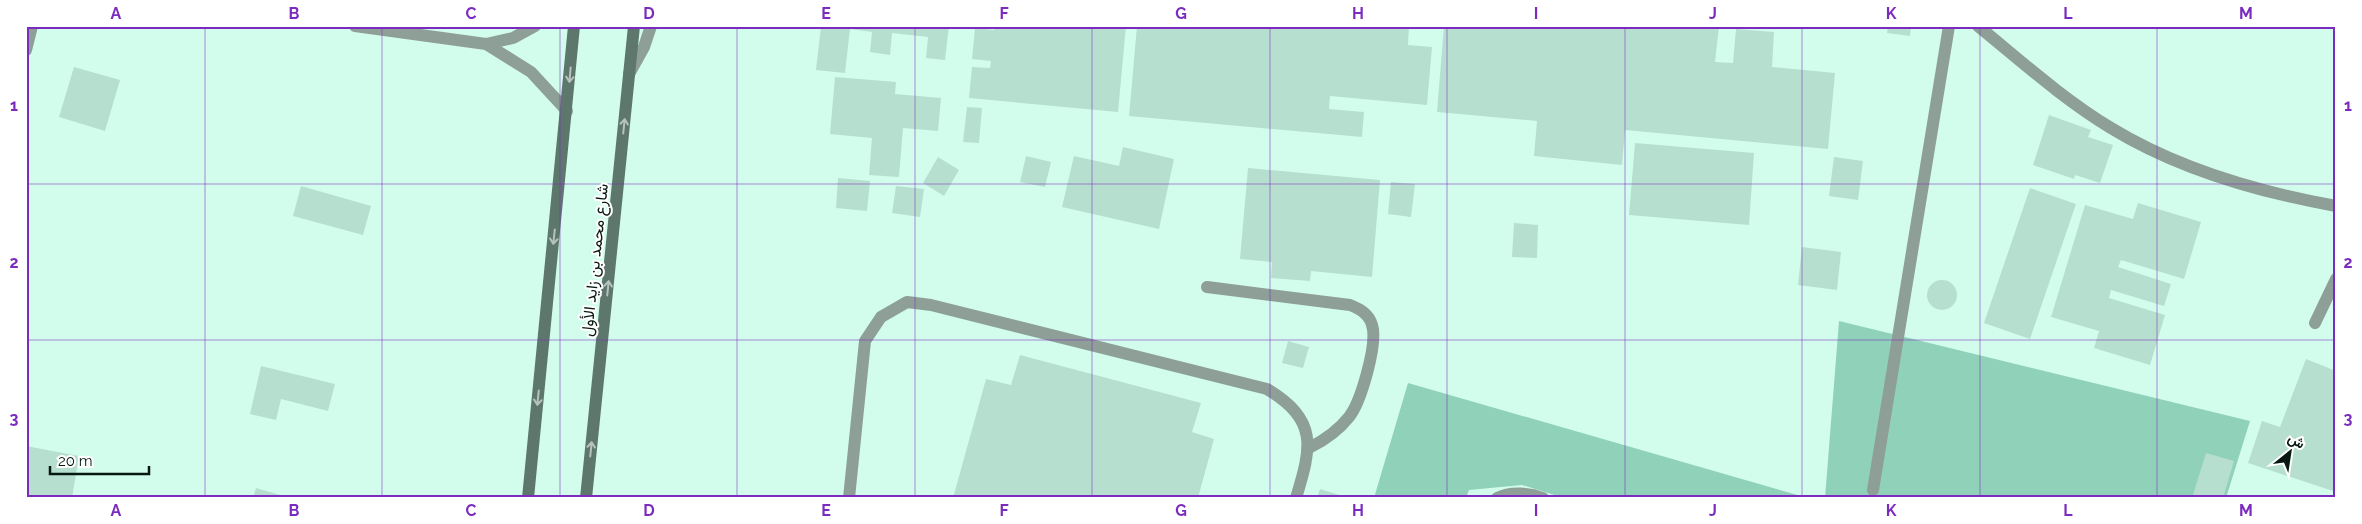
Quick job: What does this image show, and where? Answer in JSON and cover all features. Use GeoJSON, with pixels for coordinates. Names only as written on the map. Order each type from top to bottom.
{"type":"FeatureCollection","features":[{"type":"Feature","properties":{"kind":"main road"},"geometry":{"type":"LineString","coordinates":[[528,498],[574,26]]}},
{"type":"Feature","properties":{"kind":"main road","name":"شارع محمد بن زايد الأول"},"geometry":{"type":"LineString","coordinates":[[586,498],[634,26]]}},
{"type":"Feature","properties":{"kind":"street"},"geometry":{"type":"LineString","coordinates":[[26,50],[32,26]]}},
{"type":"Feature","properties":{"kind":"street"},"geometry":{"type":"LineString","coordinates":[[355,26],[486,44],[513,38],[535,26]]}},
{"type":"Feature","properties":{"kind":"street"},"geometry":{"type":"LineString","coordinates":[[629,74],[644,47],[651,26]]}},
{"type":"Feature","properties":{"kind":"street"},"geometry":{"type":"LineString","coordinates":[[1873,490],[1949,26]]}},
{"type":"Feature","properties":{"kind":"street"},"geometry":{"type":"LineString","coordinates":[[1978,26],[2078,106],[2146,147],[2209,173],[2336,206]]}},
{"type":"Feature","properties":{"kind":"street"},"geometry":{"type":"LineString","coordinates":[[486,44],[531,72],[567,112]]}},
{"type":"Feature","properties":{"kind":"street"},"geometry":{"type":"LineString","coordinates":[[2315,323],[2336,279]]}},
{"type":"Feature","properties":{"kind":"street"},"geometry":{"type":"LineString","coordinates":[[1207,287],[1350,305],[1360,309],[1372,323],[1374,341],[1358,402],[1340,428],[1325,440],[1309,448]]}},
{"type":"Feature","properties":{"kind":"street"},"geometry":{"type":"LineString","coordinates":[[849,498],[865,341],[881,317],[907,302],[931,305],[1267,389],[1289,402],[1304,423],[1309,448],[1296,498]]}},
{"type":"Feature","properties":{"kind":"street"},"geometry":{"type":"LineString","coordinates":[[1497,498],[1504,494],[1514,494],[1533,495],[1543,498]]}},
{"type":"Feature","properties":{"kind":"green space"},"geometry":{"type":"Polygon","coordinates":[[[1839,321],[2250,421],[2226,498],[1825,498],[1839,321]]]}},
{"type":"Feature","properties":{"kind":"green space"},"geometry":{"type":"Polygon","coordinates":[[[1408,383],[1808,498],[1564,498],[1522,485],[1469,490],[1466,498],[1374,498],[1408,383]]]}},
{"type":"Feature","properties":{"kind":"building"},"geometry":{"type":"Polygon","coordinates":[[[821,26],[949,26],[945,60],[926,58],[928,37],[892,33],[890,55],[870,52],[872,32],[850,29],[845,73],[816,70],[821,26]]]}},
{"type":"Feature","properties":{"kind":"building"},"geometry":{"type":"Polygon","coordinates":[[[994,26],[1126,26],[1118,112],[969,98],[972,67],[990,68],[991,61],[972,59],[975,28],[994,30],[994,26]]]}},
{"type":"Feature","properties":{"kind":"building"},"geometry":{"type":"Polygon","coordinates":[[[1137,26],[1409,26],[1408,45],[1432,47],[1427,105],[1330,96],[1329,109],[1364,112],[1362,137],[1129,116],[1137,26]]]}},
{"type":"Feature","properties":{"kind":"building"},"geometry":{"type":"Polygon","coordinates":[[[1444,26],[1719,26],[1715,62],[1733,63],[1736,29],[1774,32],[1772,67],[1835,73],[1828,149],[1625,130],[1622,165],[1534,156],[1537,121],[1437,112],[1444,26]]]}},
{"type":"Feature","properties":{"kind":"building"},"geometry":{"type":"Polygon","coordinates":[[[1888,26],[1911,26],[1910,36],[1887,33],[1888,26]]]}},
{"type":"Feature","properties":{"kind":"building"},"geometry":{"type":"Polygon","coordinates":[[[74,67],[120,80],[105,131],[59,117],[74,67]]]}},
{"type":"Feature","properties":{"kind":"building"},"geometry":{"type":"Polygon","coordinates":[[[835,77],[896,82],[895,94],[941,98],[938,131],[903,128],[899,177],[869,175],[872,138],[830,134],[835,77]]]}},
{"type":"Feature","properties":{"kind":"building"},"geometry":{"type":"Polygon","coordinates":[[[967,107],[982,108],[979,143],[963,142],[967,107]]]}},
{"type":"Feature","properties":{"kind":"building"},"geometry":{"type":"Polygon","coordinates":[[[2049,115],[2091,130],[2088,137],[2113,145],[2100,183],[2075,175],[2074,179],[2033,165],[2049,115]]]}},
{"type":"Feature","properties":{"kind":"building"},"geometry":{"type":"Polygon","coordinates":[[[1635,143],[1754,153],[1749,225],[1629,215],[1635,143]]]}},
{"type":"Feature","properties":{"kind":"building"},"geometry":{"type":"Polygon","coordinates":[[[1123,147],[1174,159],[1159,229],[1062,207],[1074,156],[1119,166],[1123,147]]]}},
{"type":"Feature","properties":{"kind":"building"},"geometry":{"type":"Polygon","coordinates":[[[1026,156],[1051,162],[1045,187],[1020,182],[1026,156]]]}},
{"type":"Feature","properties":{"kind":"building"},"geometry":{"type":"Polygon","coordinates":[[[938,157],[959,170],[944,196],[923,183],[938,157]]]}},
{"type":"Feature","properties":{"kind":"building"},"geometry":{"type":"Polygon","coordinates":[[[1834,157],[1863,161],[1858,200],[1829,196],[1834,157]]]}},
{"type":"Feature","properties":{"kind":"building"},"geometry":{"type":"Polygon","coordinates":[[[1248,168],[1380,180],[1372,277],[1311,271],[1310,281],[1271,278],[1272,262],[1240,259],[1248,168]]]}},
{"type":"Feature","properties":{"kind":"building"},"geometry":{"type":"Polygon","coordinates":[[[838,178],[870,181],[867,211],[836,208],[838,178]]]}},
{"type":"Feature","properties":{"kind":"building"},"geometry":{"type":"Polygon","coordinates":[[[1391,182],[1415,184],[1411,217],[1388,214],[1391,182]]]}},
{"type":"Feature","properties":{"kind":"building"},"geometry":{"type":"Polygon","coordinates":[[[301,186],[371,206],[363,235],[293,216],[301,186]]]}},
{"type":"Feature","properties":{"kind":"building"},"geometry":{"type":"Polygon","coordinates":[[[896,186],[924,189],[920,217],[892,213],[896,186]]]}},
{"type":"Feature","properties":{"kind":"building"},"geometry":{"type":"Polygon","coordinates":[[[2030,188],[2076,204],[2030,339],[1984,323],[2030,188]]]}},
{"type":"Feature","properties":{"kind":"building"},"geometry":{"type":"Polygon","coordinates":[[[2138,203],[2201,222],[2184,279],[2121,260],[2118,267],[2171,284],[2164,306],[2111,290],[2109,298],[2165,315],[2150,365],[2094,348],[2099,331],[2051,317],[2085,205],[2133,219],[2138,203]]]}},
{"type":"Feature","properties":{"kind":"building"},"geometry":{"type":"Polygon","coordinates":[[[1514,223],[1538,225],[1537,258],[1512,257],[1514,223]]]}},
{"type":"Feature","properties":{"kind":"building"},"geometry":{"type":"Polygon","coordinates":[[[1802,247],[1841,252],[1837,290],[1798,285],[1802,247]]]}},
{"type":"Feature","properties":{"kind":"building"},"geometry":{"type":"Polygon","coordinates":[[[1942,280],[1953,284],[1957,295],[1953,306],[1942,310],[1931,306],[1927,295],[1931,284],[1942,280]]]}},
{"type":"Feature","properties":{"kind":"building"},"geometry":{"type":"Polygon","coordinates":[[[1288,341],[1309,347],[1303,368],[1282,363],[1288,341]]]}},
{"type":"Feature","properties":{"kind":"building"},"geometry":{"type":"Polygon","coordinates":[[[1020,355],[1201,403],[1192,432],[1214,439],[1198,498],[953,498],[986,379],[1011,385],[1020,355]]]}},
{"type":"Feature","properties":{"kind":"building"},"geometry":{"type":"Polygon","coordinates":[[[2306,359],[2336,371],[2336,492],[2248,463],[2262,421],[2280,427],[2306,359]]]}},
{"type":"Feature","properties":{"kind":"building"},"geometry":{"type":"Polygon","coordinates":[[[261,366],[335,384],[328,411],[281,399],[276,420],[250,414],[261,366]]]}},
{"type":"Feature","properties":{"kind":"building"},"geometry":{"type":"Polygon","coordinates":[[[26,446],[79,456],[72,498],[26,498],[26,446]]]}},
{"type":"Feature","properties":{"kind":"building"},"geometry":{"type":"Polygon","coordinates":[[[2206,453],[2234,461],[2223,498],[2192,498],[2206,453]]]}},
{"type":"Feature","properties":{"kind":"building"},"geometry":{"type":"Polygon","coordinates":[[[256,488],[287,497],[287,498],[253,498],[256,488]]]}},
{"type":"Feature","properties":{"kind":"building"},"geometry":{"type":"Polygon","coordinates":[[[1320,489],[1346,497],[1346,498],[1317,498],[1320,489]]]}}]}
